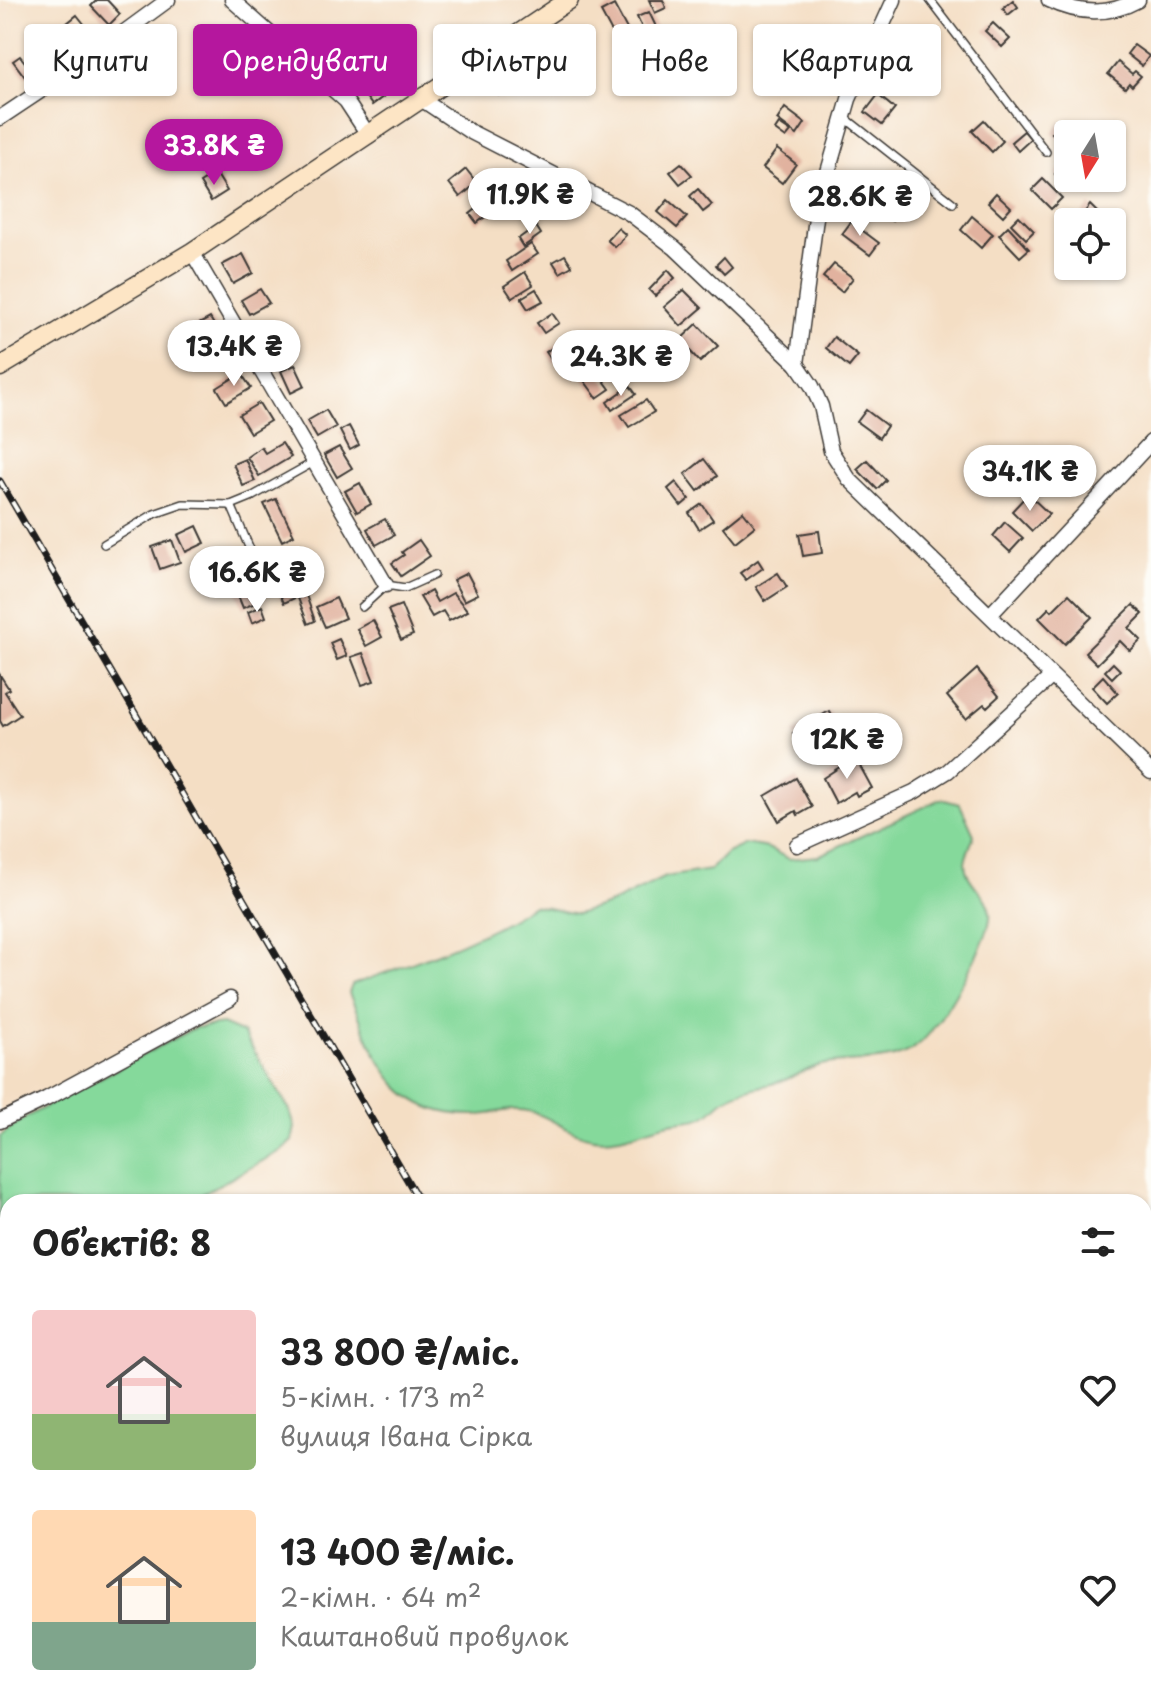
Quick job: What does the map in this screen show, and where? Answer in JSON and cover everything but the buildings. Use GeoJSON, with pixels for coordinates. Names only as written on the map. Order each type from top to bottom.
{"type":"FeatureCollection","features":[{"type":"Feature","properties":{"kind":"street"},"geometry":{"type":"LineString","coordinates":[[0,118],[168,0]]}},
{"type":"Feature","properties":{"kind":"street"},"geometry":{"type":"LineString","coordinates":[[232,0],[346,101],[369,136]]}},
{"type":"Feature","properties":{"kind":"street"},"geometry":{"type":"LineString","coordinates":[[0,367],[192,252],[569,0]]}},
{"type":"Feature","properties":{"kind":"street"},"geometry":{"type":"LineString","coordinates":[[797,364],[817,210],[849,99],[894,0]]}},
{"type":"Feature","properties":{"kind":"street"},"geometry":{"type":"LineString","coordinates":[[1049,0],[1089,13],[1128,6],[1138,0]]}},
{"type":"Feature","properties":{"kind":"street"},"geometry":{"type":"LineString","coordinates":[[421,99],[469,131],[629,213],[675,248],[797,364],[821,406],[831,451],[849,479],[1151,772]]}},
{"type":"Feature","properties":{"kind":"street"},"geometry":{"type":"LineString","coordinates":[[192,252],[386,585]]}},
{"type":"Feature","properties":{"kind":"street"},"geometry":{"type":"LineString","coordinates":[[990,615],[1151,442]]}},
{"type":"Feature","properties":{"kind":"street"},"geometry":{"type":"LineString","coordinates":[[797,845],[914,792],[948,771],[1051,677]]}},
{"type":"Feature","properties":{"kind":"street"},"geometry":{"type":"LineString","coordinates":[[0,1121],[230,999]]}},
{"type":"Feature","properties":{"kind":"lane"},"geometry":{"type":"LineString","coordinates":[[930,0],[1046,152]]}},
{"type":"Feature","properties":{"kind":"lane"},"geometry":{"type":"LineString","coordinates":[[844,117],[953,203]]}},
{"type":"Feature","properties":{"kind":"lane"},"geometry":{"type":"LineString","coordinates":[[104,544],[154,514],[174,506],[231,505],[314,462]]}},
{"type":"Feature","properties":{"kind":"lane"},"geometry":{"type":"LineString","coordinates":[[231,505],[255,561]]}},
{"type":"Feature","properties":{"kind":"lane"},"geometry":{"type":"LineString","coordinates":[[362,607],[386,585],[405,588],[434,575]]}},
{"type":"Feature","properties":{"kind":"green space"},"geometry":{"type":"Polygon","coordinates":[[[941,799],[960,804],[974,835],[966,857],[966,871],[988,905],[989,923],[966,975],[928,1035],[917,1046],[891,1058],[821,1065],[731,1096],[701,1118],[623,1136],[593,1138],[530,1112],[449,1113],[426,1106],[407,1095],[392,1080],[380,1061],[349,993],[352,985],[468,941],[533,905],[577,914],[614,902],[665,877],[710,870],[727,853],[746,844],[768,848],[789,859],[818,856],[941,799]]]}},
{"type":"Feature","properties":{"kind":"green space"},"geometry":{"type":"Polygon","coordinates":[[[222,1024],[243,1033],[289,1109],[295,1127],[292,1141],[279,1152],[202,1194],[0,1194],[0,1136],[26,1117],[194,1028],[222,1024]]]}},
{"type":"Feature","properties":{"kind":"railway"},"geometry":{"type":"LineString","coordinates":[[0,481],[415,1194]]}}]}
